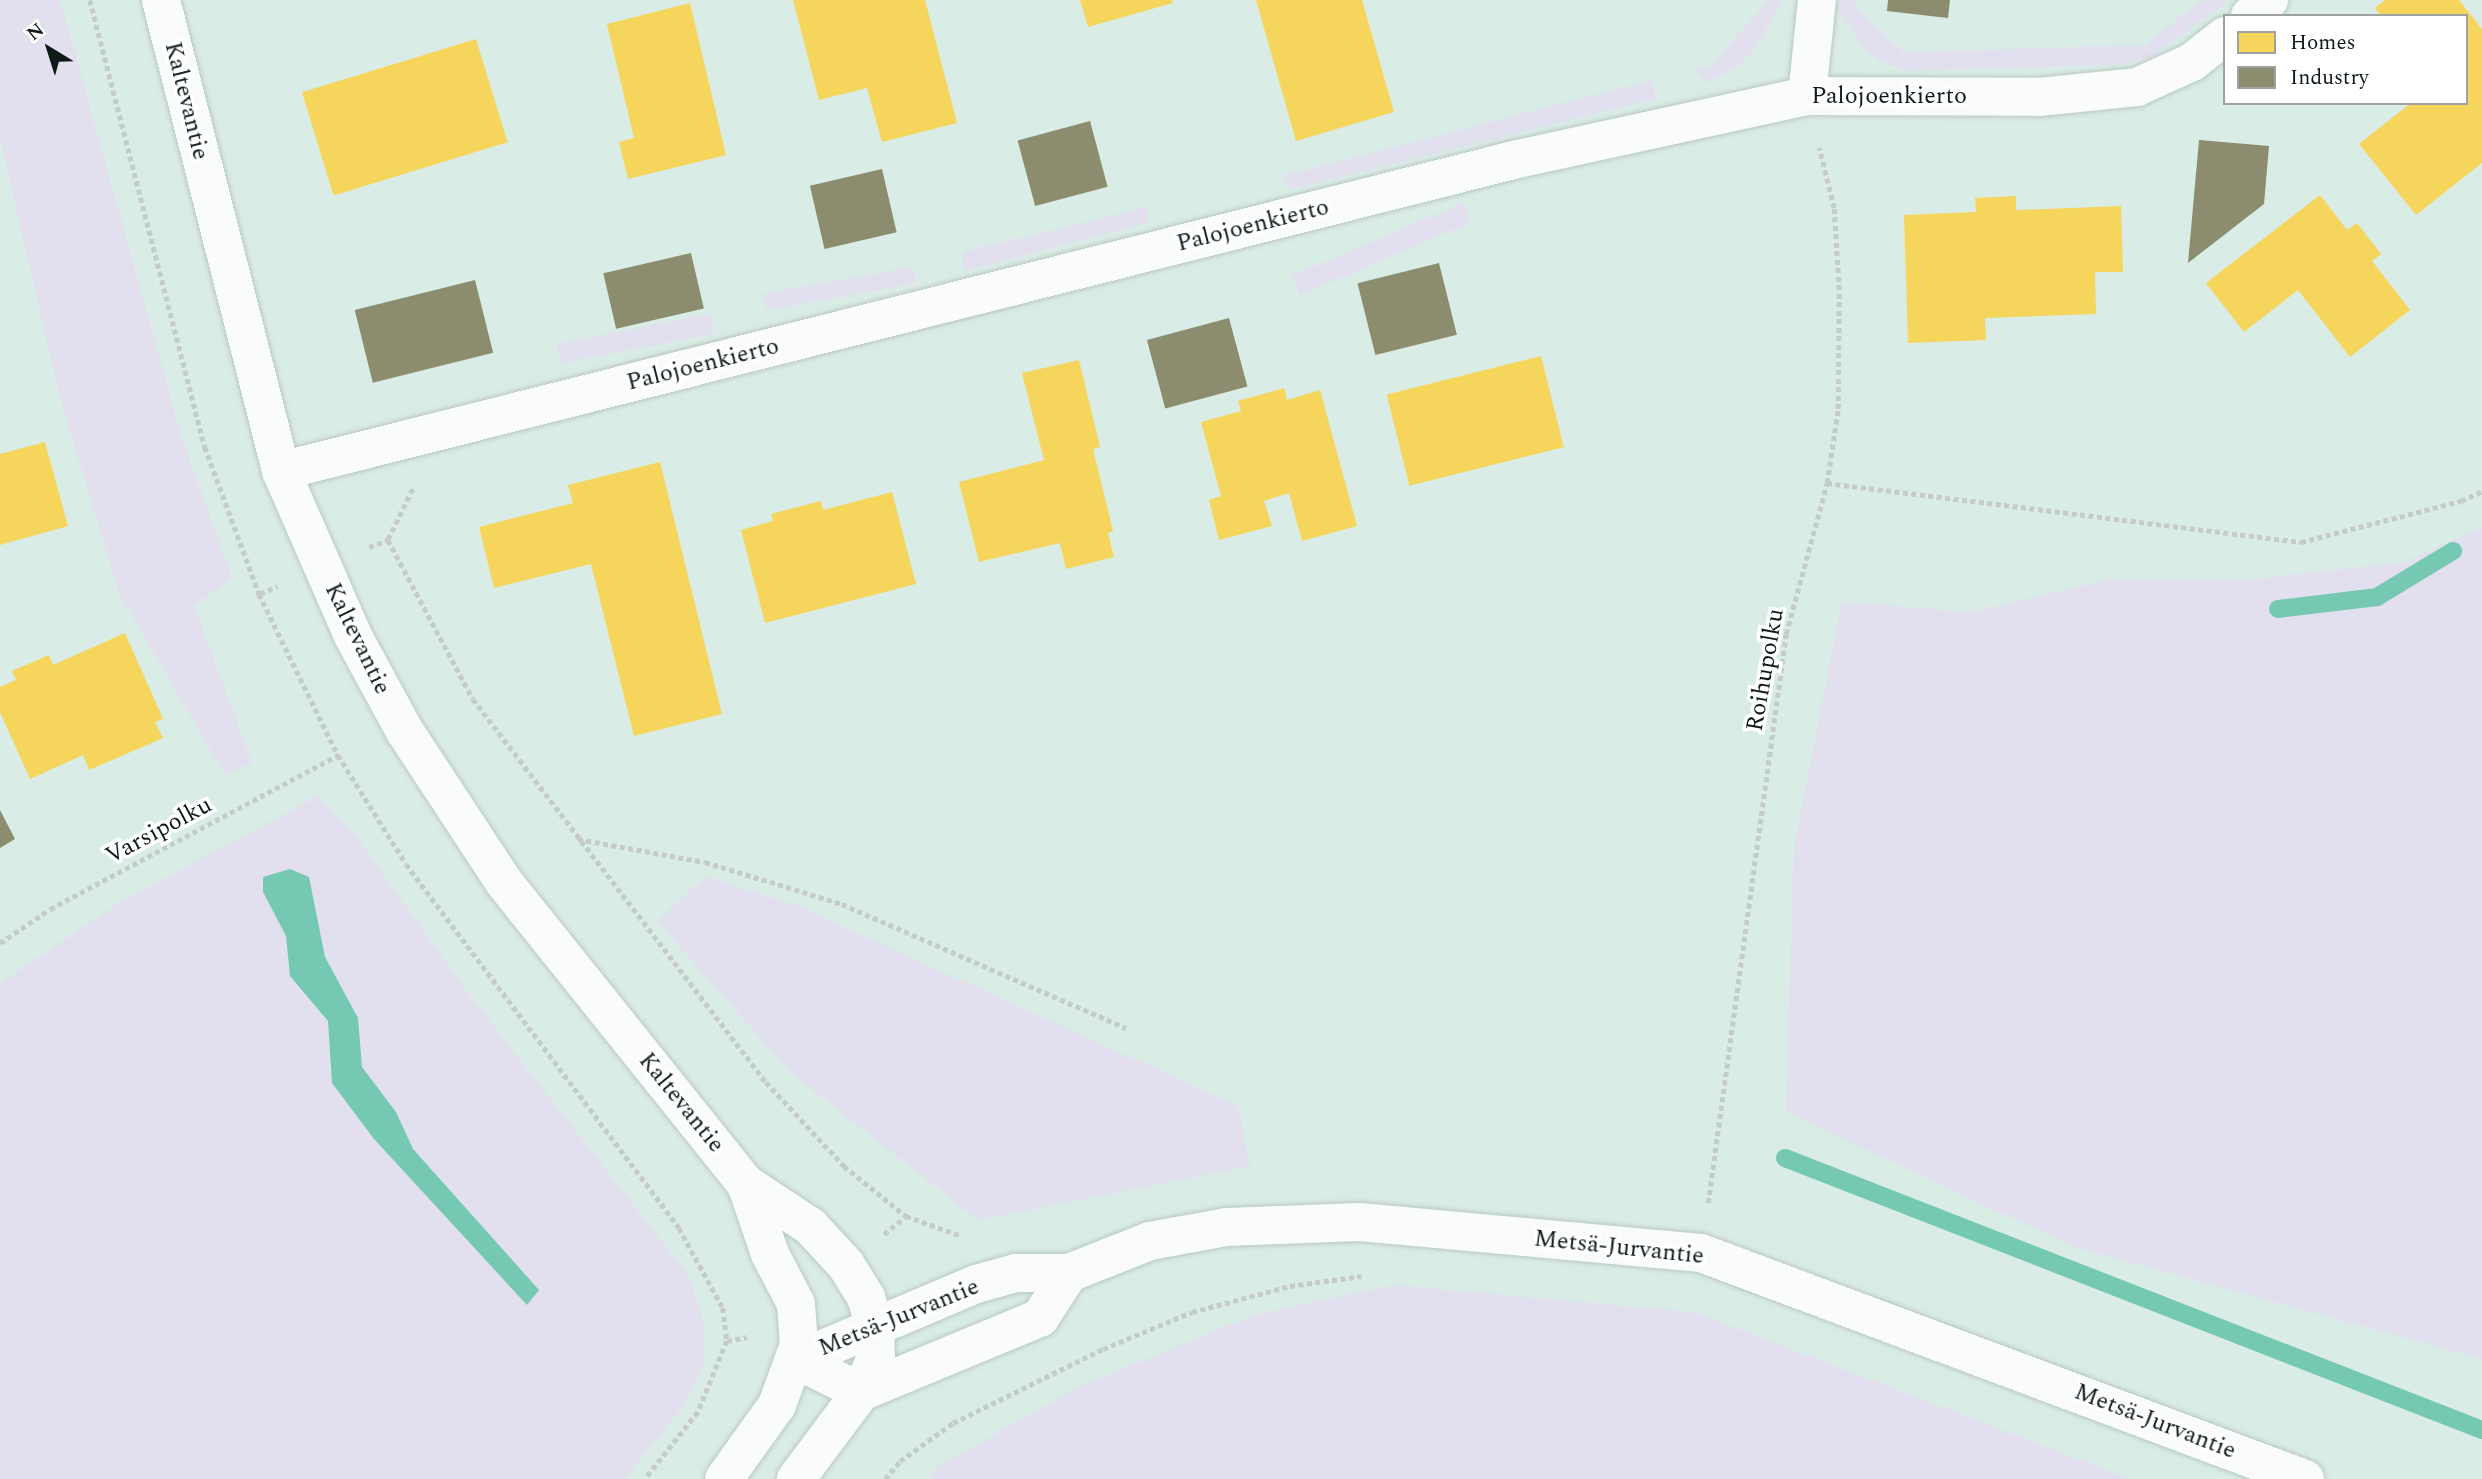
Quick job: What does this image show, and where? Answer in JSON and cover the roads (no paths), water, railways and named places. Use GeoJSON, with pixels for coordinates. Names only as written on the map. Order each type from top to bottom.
{"type":"FeatureCollection","features":[{"type":"Feature","properties":{"kind":"street","name":"Kaltevantie"},"geometry":{"type":"LineString","coordinates":[[161,0],[281,471],[353,636],[404,730],[457,815],[503,881],[746,1184],[810,1226],[846,1265],[866,1297],[875,1328],[876,1357],[861,1392],[796,1479]]}},
{"type":"Feature","properties":{"kind":"street"},"geometry":{"type":"LineString","coordinates":[[1807,96],[1817,0]]}},
{"type":"Feature","properties":{"kind":"street"},"geometry":{"type":"LineString","coordinates":[[2252,14],[2269,0]]}},
{"type":"Feature","properties":{"kind":"street","name":"Palojoenkierto"},"geometry":{"type":"LineString","coordinates":[[281,471],[1518,159],[1807,96],[2039,97],[2137,87],[2192,62],[2223,38]]}},
{"type":"Feature","properties":{"kind":"street","name":"Kaltevantie"},"geometry":{"type":"LineString","coordinates":[[724,1479],[777,1405],[797,1360],[796,1304],[770,1254],[746,1184]]}},
{"type":"Feature","properties":{"kind":"street","name":"Metsä-Jurvantie"},"geometry":{"type":"LineString","coordinates":[[797,1360],[976,1284],[1016,1273],[1069,1273],[1150,1241],[1226,1227],[1360,1222],[1701,1254],[2305,1479]]}},
{"type":"Feature","properties":{"kind":"street"},"geometry":{"type":"LineString","coordinates":[[861,1392],[1000,1337],[1040,1318],[1069,1273]]}},
{"type":"Feature","properties":{"kind":"street","name":"Metsä-Jurvantie"},"geometry":{"type":"LineString","coordinates":[[797,1360],[861,1392]]}},
{"type":"Feature","properties":{"kind":"waterway"},"geometry":{"type":"LineString","coordinates":[[2278,609],[2377,597],[2453,551]]}},
{"type":"Feature","properties":{"kind":"waterway"},"geometry":{"type":"LineString","coordinates":[[1785,1158],[2482,1430]]}}]}
